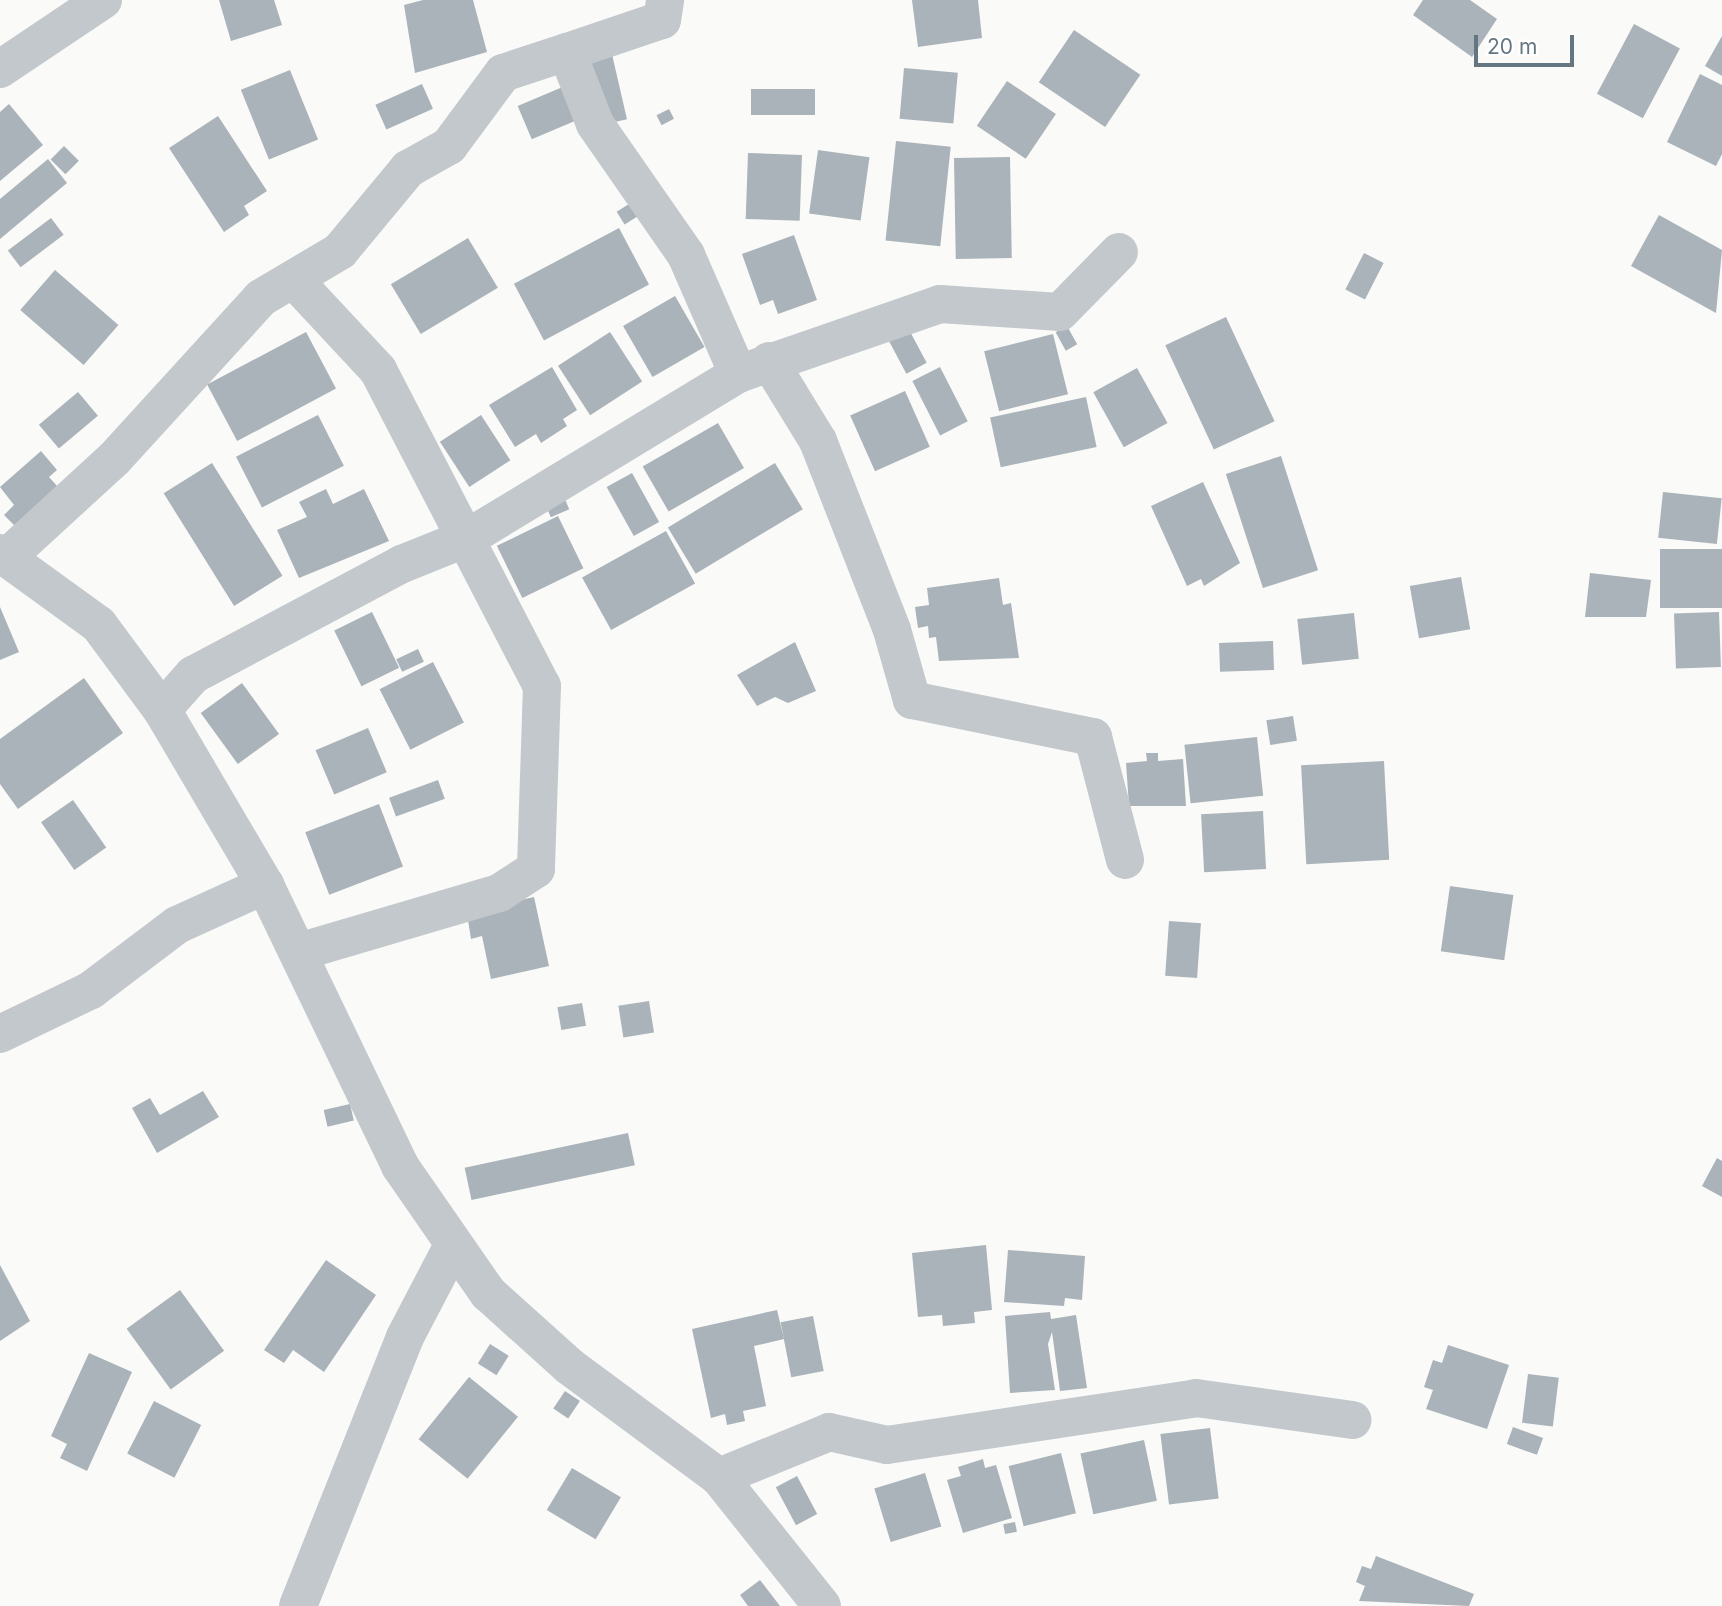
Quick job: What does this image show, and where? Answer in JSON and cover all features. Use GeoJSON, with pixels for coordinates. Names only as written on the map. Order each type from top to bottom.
{"type":"FeatureCollection","features":[{"type":"Feature","properties":{"kind":"street"},"geometry":{"type":"LineString","coordinates":[[0,69],[103,0]]}},
{"type":"Feature","properties":{"kind":"street"},"geometry":{"type":"LineString","coordinates":[[665,0],[662,20],[503,73],[449,146],[408,169],[340,251],[295,281],[261,298],[114,459],[3,555],[99,625],[162,710],[265,885],[400,1166],[488,1293],[569,1366],[719,1477],[822,1606]]}},
{"type":"Feature","properties":{"kind":"street"},"geometry":{"type":"LineString","coordinates":[[567,52],[595,124],[686,255],[754,367],[818,442],[892,629],[912,700],[1093,737],[1125,860]]}},
{"type":"Feature","properties":{"kind":"street"},"geometry":{"type":"LineString","coordinates":[[162,710],[193,675],[402,564],[469,537],[754,367],[940,304],[1060,312],[1119,251]]}},
{"type":"Feature","properties":{"kind":"street"},"geometry":{"type":"LineString","coordinates":[[295,281],[378,370],[469,537],[542,686],[536,869],[499,893],[299,952]]}},
{"type":"Feature","properties":{"kind":"street"},"geometry":{"type":"LineString","coordinates":[[0,1034],[91,990],[177,925],[265,885]]}},
{"type":"Feature","properties":{"kind":"street"},"geometry":{"type":"LineString","coordinates":[[298,1606],[405,1338],[453,1245]]}},
{"type":"Feature","properties":{"kind":"street"},"geometry":{"type":"LineString","coordinates":[[719,1477],[829,1432],[887,1445],[1196,1398],[1352,1420]]}},
{"type":"Feature","properties":{"kind":"building"},"geometry":{"type":"Polygon","coordinates":[[[219,0],[274,0],[282,25],[231,41],[219,0]]]}},
{"type":"Feature","properties":{"kind":"building"},"geometry":{"type":"Polygon","coordinates":[[[423,0],[473,0],[487,52],[415,73],[404,5],[423,0]]]}},
{"type":"Feature","properties":{"kind":"building"},"geometry":{"type":"Polygon","coordinates":[[[912,0],[978,0],[982,38],[918,47],[912,0]]]}},
{"type":"Feature","properties":{"kind":"building"},"geometry":{"type":"Polygon","coordinates":[[[1423,0],[1470,0],[1497,19],[1472,57],[1413,15],[1423,0]]]}},
{"type":"Feature","properties":{"kind":"building"},"geometry":{"type":"Polygon","coordinates":[[[1634,24],[1680,48],[1643,118],[1597,94],[1634,24]]]}},
{"type":"Feature","properties":{"kind":"building"},"geometry":{"type":"Polygon","coordinates":[[[1074,30],[1140,75],[1105,127],[1039,82],[1074,30]]]}},
{"type":"Feature","properties":{"kind":"building"},"geometry":{"type":"Polygon","coordinates":[[[1722,36],[1722,76],[1705,66],[1722,36]]]}},
{"type":"Feature","properties":{"kind":"building"},"geometry":{"type":"Polygon","coordinates":[[[611,50],[627,119],[603,125],[587,56],[611,50]]]}},
{"type":"Feature","properties":{"kind":"building"},"geometry":{"type":"Polygon","coordinates":[[[904,68],[958,73],[953,124],[900,119],[904,68]]]}},
{"type":"Feature","properties":{"kind":"building"},"geometry":{"type":"Polygon","coordinates":[[[290,70],[318,140],[269,159],[241,90],[290,70]]]}},
{"type":"Feature","properties":{"kind":"building"},"geometry":{"type":"Polygon","coordinates":[[[1700,74],[1722,85],[1722,154],[1716,166],[1667,142],[1700,74]]]}},
{"type":"Feature","properties":{"kind":"building"},"geometry":{"type":"Polygon","coordinates":[[[1007,81],[1056,114],[1026,159],[977,126],[1007,81]]]}},
{"type":"Feature","properties":{"kind":"building"},"geometry":{"type":"Polygon","coordinates":[[[572,83],[586,116],[532,139],[518,106],[572,83]]]}},
{"type":"Feature","properties":{"kind":"building"},"geometry":{"type":"Polygon","coordinates":[[[422,84],[433,109],[386,129],[375,105],[422,84]]]}},
{"type":"Feature","properties":{"kind":"building"},"geometry":{"type":"Polygon","coordinates":[[[751,89],[815,89],[815,115],[751,115],[751,89]]]}},
{"type":"Feature","properties":{"kind":"building"},"geometry":{"type":"Polygon","coordinates":[[[9,104],[43,145],[0,181],[0,112],[9,104]]]}},
{"type":"Feature","properties":{"kind":"building"},"geometry":{"type":"Polygon","coordinates":[[[669,109],[674,119],[662,125],[657,115],[669,109]]]}},
{"type":"Feature","properties":{"kind":"building"},"geometry":{"type":"Polygon","coordinates":[[[218,116],[267,191],[244,206],[249,215],[224,232],[169,148],[218,116]]]}},
{"type":"Feature","properties":{"kind":"building"},"geometry":{"type":"Polygon","coordinates":[[[896,141],[951,147],[940,246],[886,240],[896,141]]]}},
{"type":"Feature","properties":{"kind":"building"},"geometry":{"type":"Polygon","coordinates":[[[64,146],[79,161],[65,174],[51,159],[64,146]]]}},
{"type":"Feature","properties":{"kind":"building"},"geometry":{"type":"Polygon","coordinates":[[[818,150],[869,157],[861,221],[809,213],[818,150]]]}},
{"type":"Feature","properties":{"kind":"building"},"geometry":{"type":"Polygon","coordinates":[[[748,153],[802,155],[800,221],[746,219],[748,153]]]}},
{"type":"Feature","properties":{"kind":"building"},"geometry":{"type":"Polygon","coordinates":[[[1010,157],[1012,258],[956,259],[954,158],[1010,157]]]}},
{"type":"Feature","properties":{"kind":"building"},"geometry":{"type":"Polygon","coordinates":[[[48,159],[67,183],[0,239],[0,199],[48,159]]]}},
{"type":"Feature","properties":{"kind":"building"},"geometry":{"type":"Polygon","coordinates":[[[637,199],[645,212],[625,224],[617,212],[637,199]]]}},
{"type":"Feature","properties":{"kind":"building"},"geometry":{"type":"Polygon","coordinates":[[[1659,215],[1722,250],[1716,313],[1631,266],[1659,215]]]}},
{"type":"Feature","properties":{"kind":"building"},"geometry":{"type":"Polygon","coordinates":[[[51,218],[64,235],[21,267],[8,250],[51,218]]]}},
{"type":"Feature","properties":{"kind":"building"},"geometry":{"type":"Polygon","coordinates":[[[619,228],[649,285],[544,340],[514,284],[619,228]]]}},
{"type":"Feature","properties":{"kind":"building"},"geometry":{"type":"Polygon","coordinates":[[[794,235],[817,300],[778,314],[773,300],[760,305],[742,254],[794,235]]]}},
{"type":"Feature","properties":{"kind":"building"},"geometry":{"type":"Polygon","coordinates":[[[468,238],[498,288],[421,334],[391,284],[468,238]]]}},
{"type":"Feature","properties":{"kind":"building"},"geometry":{"type":"Polygon","coordinates":[[[1364,253],[1384,263],[1365,300],[1345,290],[1364,253]]]}},
{"type":"Feature","properties":{"kind":"building"},"geometry":{"type":"Polygon","coordinates":[[[55,270],[118,325],[84,365],[20,310],[55,270]]]}},
{"type":"Feature","properties":{"kind":"building"},"geometry":{"type":"Polygon","coordinates":[[[675,296],[704,347],[653,377],[623,326],[675,296]]]}},
{"type":"Feature","properties":{"kind":"building"},"geometry":{"type":"Polygon","coordinates":[[[1226,317],[1275,421],[1214,450],[1165,345],[1226,317]]]}},
{"type":"Feature","properties":{"kind":"building"},"geometry":{"type":"Polygon","coordinates":[[[906,324],[927,363],[906,374],[886,335],[906,324]]]}},
{"type":"Feature","properties":{"kind":"building"},"geometry":{"type":"Polygon","coordinates":[[[1067,326],[1077,344],[1066,351],[1056,332],[1067,326]]]}},
{"type":"Feature","properties":{"kind":"building"},"geometry":{"type":"Polygon","coordinates":[[[306,332],[336,389],[237,441],[207,385],[306,332]]]}},
{"type":"Feature","properties":{"kind":"building"},"geometry":{"type":"Polygon","coordinates":[[[610,332],[642,381],[590,415],[558,366],[610,332]]]}},
{"type":"Feature","properties":{"kind":"building"},"geometry":{"type":"Polygon","coordinates":[[[1053,334],[1068,394],[999,411],[984,351],[1053,334]]]}},
{"type":"Feature","properties":{"kind":"building"},"geometry":{"type":"Polygon","coordinates":[[[552,367],[577,410],[563,419],[567,426],[541,443],[536,434],[515,447],[489,405],[552,367]]]}},
{"type":"Feature","properties":{"kind":"building"},"geometry":{"type":"Polygon","coordinates":[[[940,367],[968,421],[940,435],[912,381],[940,367]]]}},
{"type":"Feature","properties":{"kind":"building"},"geometry":{"type":"Polygon","coordinates":[[[1137,368],[1168,423],[1124,447],[1093,392],[1137,368]]]}},
{"type":"Feature","properties":{"kind":"building"},"geometry":{"type":"Polygon","coordinates":[[[905,391],[930,447],[875,471],[850,415],[905,391]]]}},
{"type":"Feature","properties":{"kind":"building"},"geometry":{"type":"Polygon","coordinates":[[[78,392],[98,416],[59,449],[39,425],[78,392]]]}},
{"type":"Feature","properties":{"kind":"building"},"geometry":{"type":"Polygon","coordinates":[[[1086,397],[1097,447],[1001,467],[990,417],[1086,397]]]}},
{"type":"Feature","properties":{"kind":"building"},"geometry":{"type":"Polygon","coordinates":[[[318,415],[344,466],[262,508],[236,457],[318,415]]]}},
{"type":"Feature","properties":{"kind":"building"},"geometry":{"type":"Polygon","coordinates":[[[481,415],[510,460],[469,487],[440,442],[481,415]]]}},
{"type":"Feature","properties":{"kind":"building"},"geometry":{"type":"Polygon","coordinates":[[[718,423],[744,468],[669,512],[643,467],[718,423]]]}},
{"type":"Feature","properties":{"kind":"building"},"geometry":{"type":"Polygon","coordinates":[[[41,451],[57,470],[49,477],[58,487],[15,526],[4,515],[14,505],[0,487],[41,451]]]}},
{"type":"Feature","properties":{"kind":"building"},"geometry":{"type":"Polygon","coordinates":[[[1281,456],[1318,570],[1263,588],[1226,474],[1281,456]]]}},
{"type":"Feature","properties":{"kind":"building"},"geometry":{"type":"Polygon","coordinates":[[[212,463],[282,576],[234,606],[164,493],[212,463]]]}},
{"type":"Feature","properties":{"kind":"building"},"geometry":{"type":"Polygon","coordinates":[[[775,463],[803,509],[696,574],[668,527],[775,463]]]}},
{"type":"Feature","properties":{"kind":"building"},"geometry":{"type":"Polygon","coordinates":[[[632,473],[659,522],[634,536],[607,487],[632,473]]]}},
{"type":"Feature","properties":{"kind":"building"},"geometry":{"type":"Polygon","coordinates":[[[1203,482],[1240,563],[1204,586],[1201,579],[1187,586],[1151,506],[1203,482]]]}},
{"type":"Feature","properties":{"kind":"building"},"geometry":{"type":"Polygon","coordinates":[[[326,489],[333,504],[364,489],[389,541],[299,578],[277,530],[307,517],[299,502],[326,489]]]}},
{"type":"Feature","properties":{"kind":"building"},"geometry":{"type":"Polygon","coordinates":[[[561,490],[569,509],[551,517],[543,498],[561,490]]]}},
{"type":"Feature","properties":{"kind":"building"},"geometry":{"type":"Polygon","coordinates":[[[1663,492],[1722,498],[1717,544],[1658,538],[1663,492]]]}},
{"type":"Feature","properties":{"kind":"building"},"geometry":{"type":"Polygon","coordinates":[[[558,516],[583,568],[522,598],[497,546],[558,516]]]}},
{"type":"Feature","properties":{"kind":"building"},"geometry":{"type":"Polygon","coordinates":[[[666,531],[695,583],[611,630],[582,578],[666,531]]]}},
{"type":"Feature","properties":{"kind":"building"},"geometry":{"type":"Polygon","coordinates":[[[1660,549],[1722,549],[1722,608],[1660,608],[1660,549]]]}},
{"type":"Feature","properties":{"kind":"building"},"geometry":{"type":"Polygon","coordinates":[[[1590,573],[1651,580],[1646,617],[1585,617],[1590,573]]]}},
{"type":"Feature","properties":{"kind":"building"},"geometry":{"type":"Polygon","coordinates":[[[1461,577],[1470,629],[1419,638],[1410,586],[1461,577]]]}},
{"type":"Feature","properties":{"kind":"building"},"geometry":{"type":"Polygon","coordinates":[[[999,578],[1003,605],[1011,603],[1019,658],[939,661],[936,637],[929,638],[928,626],[918,628],[915,607],[929,605],[927,588],[999,578]]]}},
{"type":"Feature","properties":{"kind":"building"},"geometry":{"type":"Polygon","coordinates":[[[0,607],[19,652],[0,660],[0,607]]]}},
{"type":"Feature","properties":{"kind":"building"},"geometry":{"type":"Polygon","coordinates":[[[372,612],[399,668],[361,686],[334,630],[372,612]]]}},
{"type":"Feature","properties":{"kind":"building"},"geometry":{"type":"Polygon","coordinates":[[[1719,612],[1721,667],[1676,669],[1674,614],[1719,612]]]}},
{"type":"Feature","properties":{"kind":"building"},"geometry":{"type":"Polygon","coordinates":[[[1354,613],[1359,659],[1302,665],[1297,619],[1354,613]]]}},
{"type":"Feature","properties":{"kind":"building"},"geometry":{"type":"Polygon","coordinates":[[[1273,641],[1274,670],[1220,672],[1219,643],[1273,641]]]}},
{"type":"Feature","properties":{"kind":"building"},"geometry":{"type":"Polygon","coordinates":[[[795,642],[816,691],[788,703],[775,697],[757,706],[737,675],[795,642]]]}},
{"type":"Feature","properties":{"kind":"building"},"geometry":{"type":"Polygon","coordinates":[[[418,649],[424,662],[402,672],[396,659],[418,649]]]}},
{"type":"Feature","properties":{"kind":"building"},"geometry":{"type":"Polygon","coordinates":[[[433,662],[464,723],[410,750],[380,689],[433,662]]]}},
{"type":"Feature","properties":{"kind":"building"},"geometry":{"type":"Polygon","coordinates":[[[84,678],[123,733],[18,809],[0,784],[0,739],[84,678]]]}},
{"type":"Feature","properties":{"kind":"building"},"geometry":{"type":"Polygon","coordinates":[[[242,683],[279,734],[238,764],[201,713],[242,683]]]}},
{"type":"Feature","properties":{"kind":"building"},"geometry":{"type":"Polygon","coordinates":[[[1293,716],[1297,741],[1270,745],[1266,720],[1293,716]]]}},
{"type":"Feature","properties":{"kind":"building"},"geometry":{"type":"Polygon","coordinates":[[[368,728],[387,772],[334,794],[316,750],[368,728]]]}},
{"type":"Feature","properties":{"kind":"building"},"geometry":{"type":"Polygon","coordinates":[[[1257,737],[1263,796],[1191,803],[1184,745],[1257,737]]]}},
{"type":"Feature","properties":{"kind":"building"},"geometry":{"type":"Polygon","coordinates":[[[1146,753],[1158,753],[1158,761],[1183,759],[1186,806],[1129,806],[1126,763],[1147,761],[1146,753]]]}},
{"type":"Feature","properties":{"kind":"building"},"geometry":{"type":"Polygon","coordinates":[[[1384,761],[1389,860],[1306,864],[1301,765],[1384,761]]]}},
{"type":"Feature","properties":{"kind":"building"},"geometry":{"type":"Polygon","coordinates":[[[438,780],[445,799],[396,817],[389,798],[438,780]]]}},
{"type":"Feature","properties":{"kind":"building"},"geometry":{"type":"Polygon","coordinates":[[[73,800],[106,848],[74,870],[41,822],[73,800]]]}},
{"type":"Feature","properties":{"kind":"building"},"geometry":{"type":"Polygon","coordinates":[[[379,804],[403,867],[329,895],[305,832],[379,804]]]}},
{"type":"Feature","properties":{"kind":"building"},"geometry":{"type":"Polygon","coordinates":[[[1263,811],[1266,869],[1204,872],[1201,814],[1263,811]]]}},
{"type":"Feature","properties":{"kind":"building"},"geometry":{"type":"Polygon","coordinates":[[[1450,886],[1513,895],[1504,960],[1441,951],[1450,886]]]}},
{"type":"Feature","properties":{"kind":"building"},"geometry":{"type":"Polygon","coordinates":[[[534,897],[549,966],[491,979],[482,936],[471,939],[468,920],[477,910],[534,897]]]}},
{"type":"Feature","properties":{"kind":"building"},"geometry":{"type":"Polygon","coordinates":[[[1169,921],[1201,923],[1197,978],[1165,976],[1169,921]]]}},
{"type":"Feature","properties":{"kind":"building"},"geometry":{"type":"Polygon","coordinates":[[[649,1001],[654,1033],[623,1037],[618,1006],[649,1001]]]}},
{"type":"Feature","properties":{"kind":"building"},"geometry":{"type":"Polygon","coordinates":[[[582,1003],[586,1026],[561,1030],[557,1007],[582,1003]]]}},
{"type":"Feature","properties":{"kind":"building"},"geometry":{"type":"Polygon","coordinates":[[[203,1091],[219,1117],[157,1153],[132,1108],[150,1098],[160,1115],[203,1091]]]}},
{"type":"Feature","properties":{"kind":"building"},"geometry":{"type":"Polygon","coordinates":[[[350,1104],[354,1121],[328,1127],[324,1110],[350,1104]]]}},
{"type":"Feature","properties":{"kind":"building"},"geometry":{"type":"Polygon","coordinates":[[[628,1133],[635,1165],[472,1200],[465,1168],[628,1133]]]}},
{"type":"Feature","properties":{"kind":"building"},"geometry":{"type":"Polygon","coordinates":[[[1717,1158],[1722,1161],[1722,1197],[1702,1186],[1717,1158]]]}},
{"type":"Feature","properties":{"kind":"building"},"geometry":{"type":"Polygon","coordinates":[[[986,1245],[992,1310],[974,1312],[975,1323],[943,1326],[942,1315],[918,1317],[912,1253],[986,1245]]]}},
{"type":"Feature","properties":{"kind":"building"},"geometry":{"type":"Polygon","coordinates":[[[1008,1250],[1085,1256],[1082,1300],[1065,1298],[1064,1306],[1004,1302],[1008,1250]]]}},
{"type":"Feature","properties":{"kind":"building"},"geometry":{"type":"Polygon","coordinates":[[[326,1260],[376,1295],[324,1372],[293,1350],[284,1363],[264,1350],[326,1260]]]}},
{"type":"Feature","properties":{"kind":"building"},"geometry":{"type":"Polygon","coordinates":[[[0,1265],[30,1321],[0,1341],[0,1265]]]}},
{"type":"Feature","properties":{"kind":"building"},"geometry":{"type":"Polygon","coordinates":[[[180,1290],[224,1351],[171,1389],[127,1329],[180,1290]]]}},
{"type":"Feature","properties":{"kind":"building"},"geometry":{"type":"Polygon","coordinates":[[[777,1310],[784,1339],[754,1346],[766,1406],[743,1411],[745,1421],[727,1425],[725,1414],[711,1418],[692,1329],[777,1310]]]}},
{"type":"Feature","properties":{"kind":"building"},"geometry":{"type":"Polygon","coordinates":[[[1050,1312],[1051,1319],[1076,1315],[1087,1388],[1060,1391],[1052,1332],[1048,1344],[1055,1390],[1010,1393],[1005,1316],[1050,1312]]]}},
{"type":"Feature","properties":{"kind":"building"},"geometry":{"type":"Polygon","coordinates":[[[813,1316],[824,1371],[791,1377],[781,1322],[813,1316]]]}},
{"type":"Feature","properties":{"kind":"building"},"geometry":{"type":"Polygon","coordinates":[[[490,1344],[509,1356],[496,1375],[478,1364],[490,1344]]]}},
{"type":"Feature","properties":{"kind":"building"},"geometry":{"type":"Polygon","coordinates":[[[1448,1345],[1509,1365],[1487,1429],[1426,1409],[1433,1390],[1424,1387],[1433,1360],[1442,1363],[1448,1345]]]}},
{"type":"Feature","properties":{"kind":"building"},"geometry":{"type":"Polygon","coordinates":[[[89,1353],[132,1372],[87,1471],[60,1458],[67,1444],[51,1436],[89,1353]]]}},
{"type":"Feature","properties":{"kind":"building"},"geometry":{"type":"Polygon","coordinates":[[[1528,1374],[1559,1378],[1553,1426],[1522,1423],[1528,1374]]]}},
{"type":"Feature","properties":{"kind":"building"},"geometry":{"type":"Polygon","coordinates":[[[469,1377],[518,1417],[468,1479],[419,1439],[469,1377]]]}},
{"type":"Feature","properties":{"kind":"building"},"geometry":{"type":"Polygon","coordinates":[[[565,1391],[580,1401],[568,1418],[553,1408],[565,1391]]]}},
{"type":"Feature","properties":{"kind":"building"},"geometry":{"type":"Polygon","coordinates":[[[154,1401],[201,1425],[174,1478],[127,1454],[154,1401]]]}},
{"type":"Feature","properties":{"kind":"building"},"geometry":{"type":"Polygon","coordinates":[[[1513,1427],[1543,1438],[1537,1455],[1507,1444],[1513,1427]]]}},
{"type":"Feature","properties":{"kind":"building"},"geometry":{"type":"Polygon","coordinates":[[[1210,1428],[1219,1498],[1169,1505],[1160,1434],[1210,1428]]]}},
{"type":"Feature","properties":{"kind":"building"},"geometry":{"type":"Polygon","coordinates":[[[1144,1440],[1157,1501],[1093,1514],[1080,1454],[1144,1440]]]}},
{"type":"Feature","properties":{"kind":"building"},"geometry":{"type":"Polygon","coordinates":[[[1061,1453],[1076,1513],[1024,1526],[1009,1466],[1061,1453]]]}},
{"type":"Feature","properties":{"kind":"building"},"geometry":{"type":"Polygon","coordinates":[[[983,1459],[985,1468],[996,1465],[1012,1518],[963,1533],[947,1480],[961,1476],[958,1467],[983,1459]]]}},
{"type":"Feature","properties":{"kind":"building"},"geometry":{"type":"Polygon","coordinates":[[[572,1468],[621,1497],[596,1539],[547,1510],[572,1468]]]}},
{"type":"Feature","properties":{"kind":"building"},"geometry":{"type":"Polygon","coordinates":[[[925,1473],[941,1527],[891,1542],[874,1488],[925,1473]]]}},
{"type":"Feature","properties":{"kind":"building"},"geometry":{"type":"Polygon","coordinates":[[[797,1476],[817,1514],[796,1525],[776,1487],[797,1476]]]}},
{"type":"Feature","properties":{"kind":"building"},"geometry":{"type":"Polygon","coordinates":[[[1015,1522],[1017,1532],[1005,1534],[1003,1524],[1015,1522]]]}},
{"type":"Feature","properties":{"kind":"building"},"geometry":{"type":"Polygon","coordinates":[[[1376,1556],[1474,1594],[1469,1606],[1359,1601],[1365,1586],[1356,1582],[1362,1566],[1371,1569],[1376,1556]]]}},
{"type":"Feature","properties":{"kind":"building"},"geometry":{"type":"Polygon","coordinates":[[[760,1580],[780,1606],[748,1606],[740,1595],[760,1580]]]}}]}
